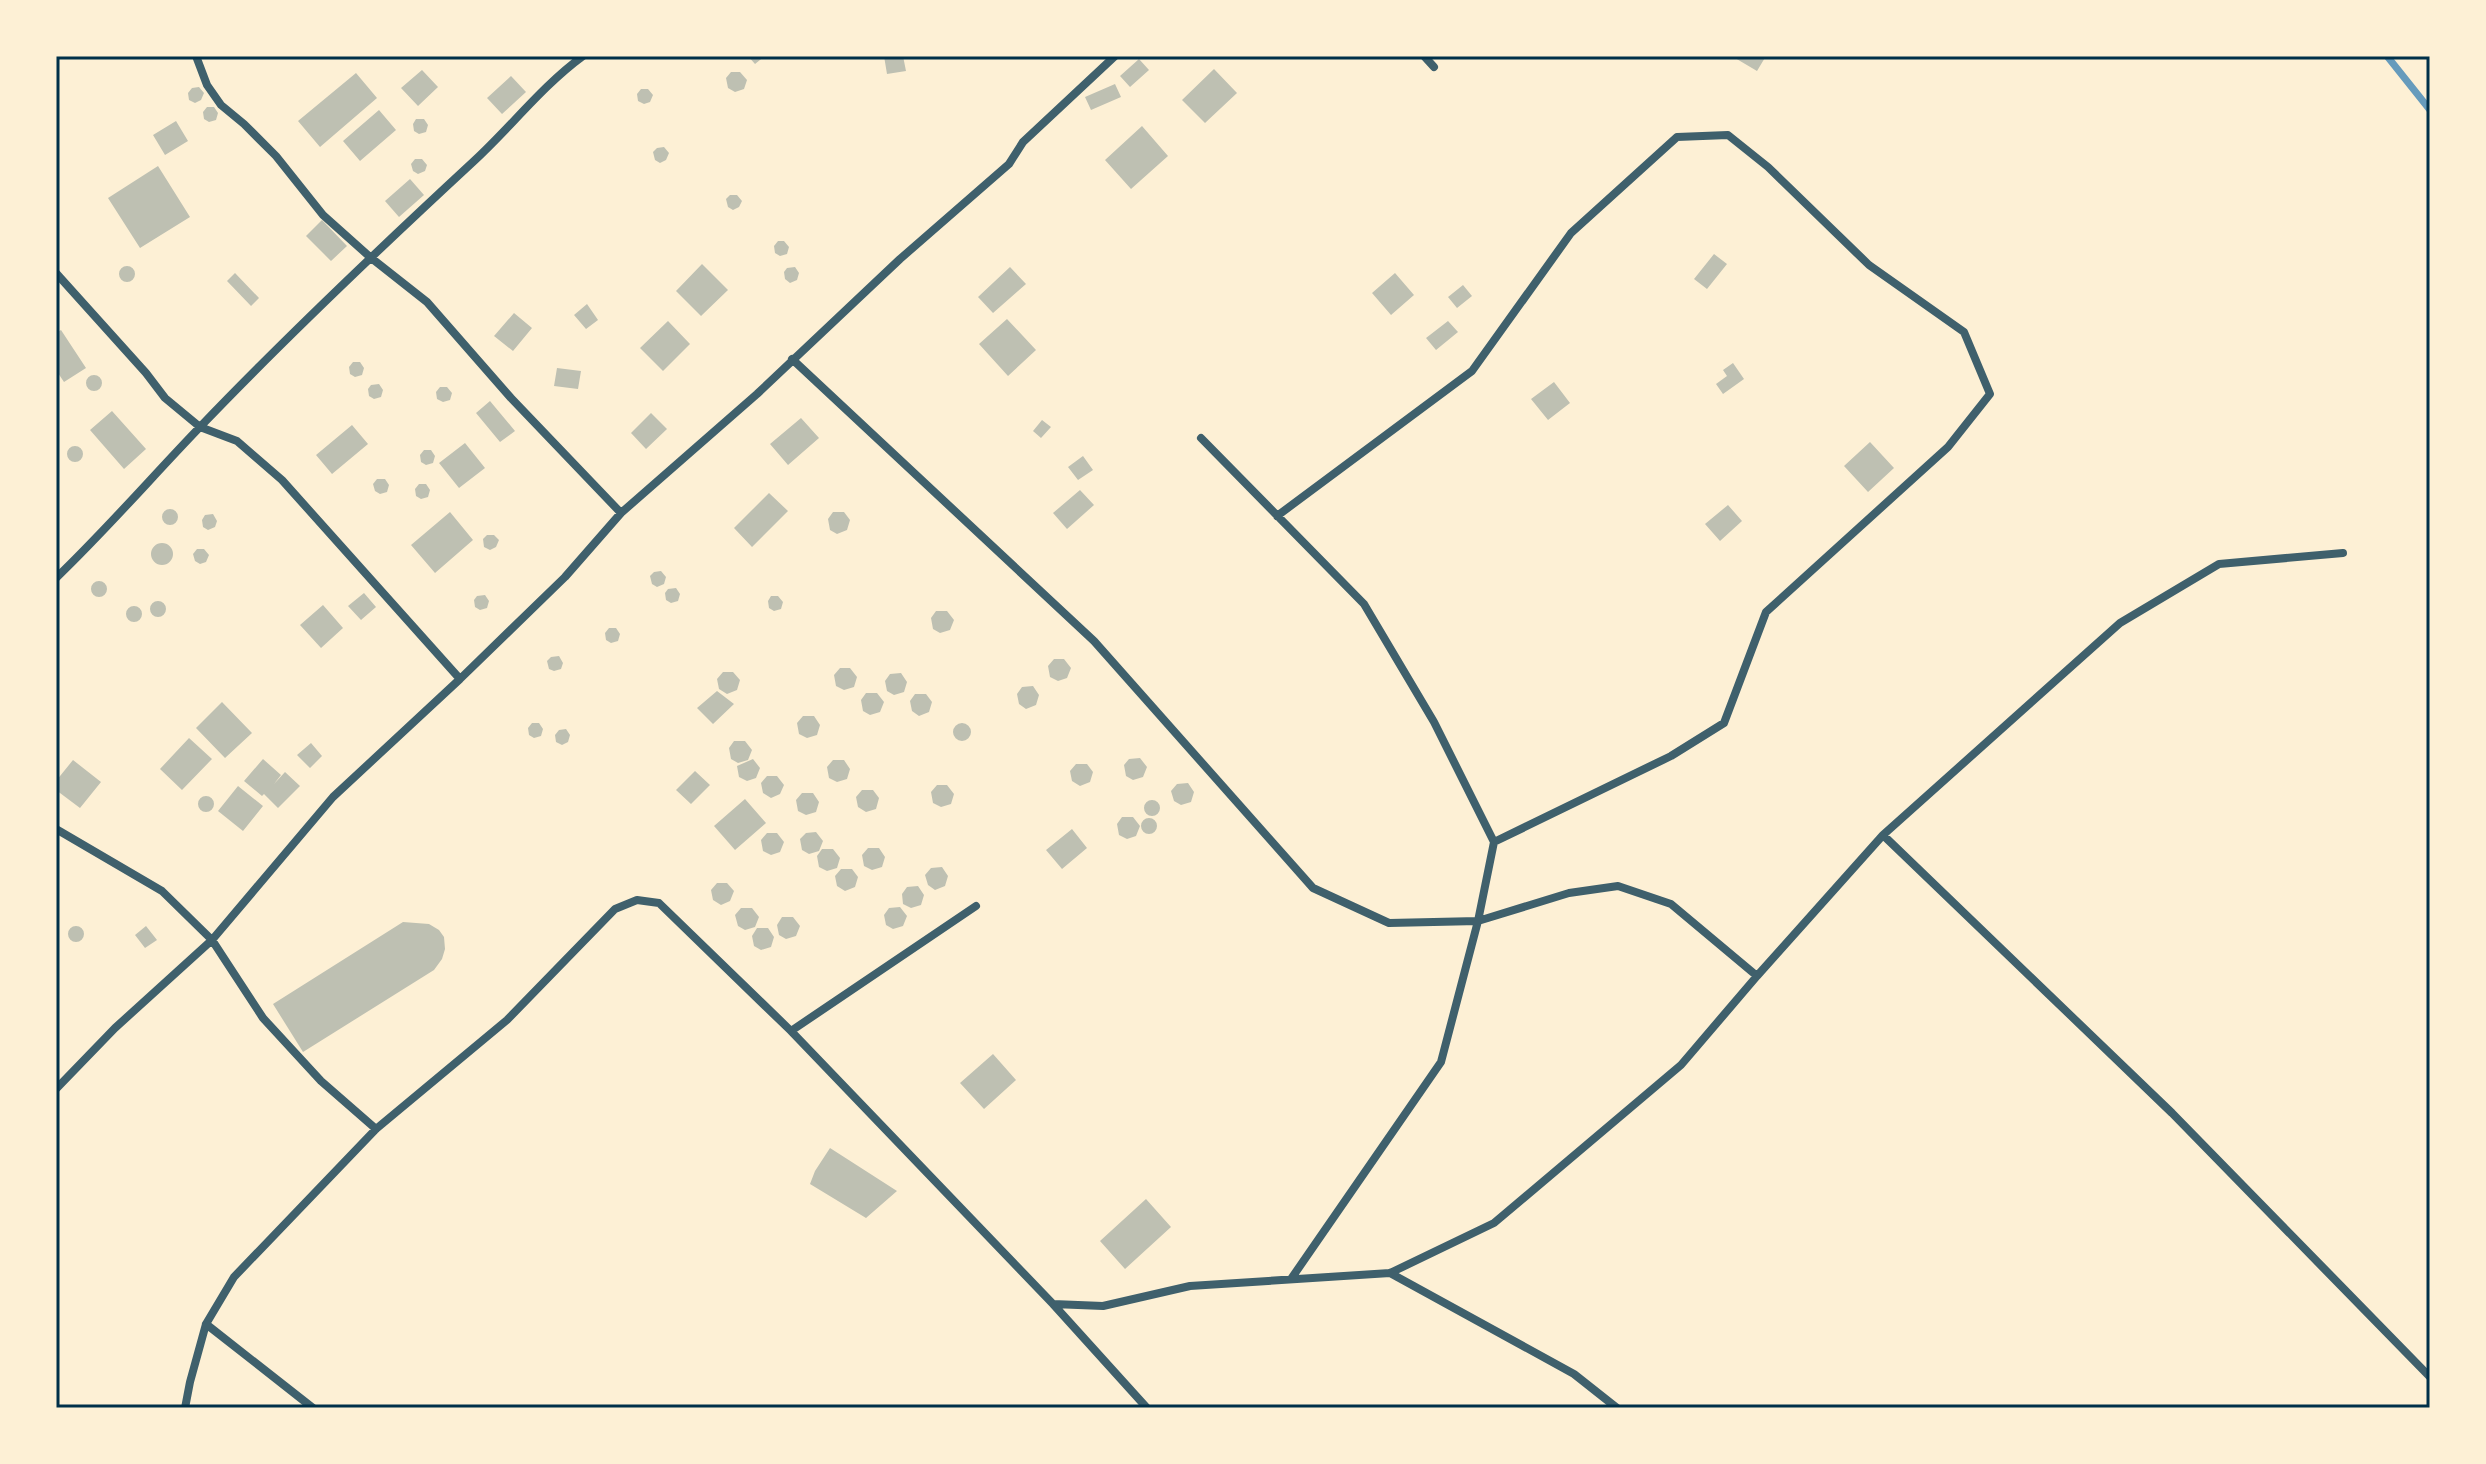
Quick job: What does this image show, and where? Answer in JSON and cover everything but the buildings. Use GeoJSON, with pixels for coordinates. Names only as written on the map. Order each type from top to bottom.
{"type":"FeatureCollection","features":[{"type":"Feature","properties":{"kind":"street"},"geometry":{"type":"LineString","coordinates":[[196,56],[207,85],[221,105],[276,156],[323,215],[427,302],[511,398],[621,513]]}},
{"type":"Feature","properties":{"kind":"street"},"geometry":{"type":"LineString","coordinates":[[56,578],[96,540],[200,427],[370,257],[504,133],[560,73],[583,56]]}},
{"type":"Feature","properties":{"kind":"street"},"geometry":{"type":"LineString","coordinates":[[56,1089],[115,1028],[212,940],[333,797],[565,577],[621,513],[757,394],[900,259],[1009,164],[1023,142],[1115,56]]}},
{"type":"Feature","properties":{"kind":"street"},"geometry":{"type":"LineString","coordinates":[[1424,56],[1434,67]]}},
{"type":"Feature","properties":{"kind":"street"},"geometry":{"type":"LineString","coordinates":[[1277,516],[1472,371],[1571,233],[1677,137],[1728,135],[1768,167],[1869,265],[1964,332],[1990,394],[1948,447],[1766,612],[1724,723],[1671,756],[1494,842]]}},
{"type":"Feature","properties":{"kind":"street"},"geometry":{"type":"LineString","coordinates":[[56,273],[138,363],[165,398],[200,427],[237,441],[282,480],[460,679]]}},
{"type":"Feature","properties":{"kind":"street"},"geometry":{"type":"LineString","coordinates":[[792,359],[1094,641],[1313,888],[1389,923],[1478,921],[1569,893],[1618,886],[1671,904],[1757,976]]}},
{"type":"Feature","properties":{"kind":"street"},"geometry":{"type":"LineString","coordinates":[[1201,438],[1364,604],[1434,722],[1494,842],[1478,921],[1441,1062],[1291,1279]]}},
{"type":"Feature","properties":{"kind":"street"},"geometry":{"type":"LineString","coordinates":[[1053,1304],[1103,1306],[1190,1286],[1390,1273],[1494,1223],[1681,1065],[1883,835],[2120,623],[2219,564],[2343,553]]}},
{"type":"Feature","properties":{"kind":"street"},"geometry":{"type":"LineString","coordinates":[[56,829],[162,891],[212,940],[263,1018],[321,1081],[376,1129]]}},
{"type":"Feature","properties":{"kind":"street"},"geometry":{"type":"LineString","coordinates":[[1883,835],[2172,1113],[2430,1377]]}},
{"type":"Feature","properties":{"kind":"street"},"geometry":{"type":"LineString","coordinates":[[185,1408],[206,1324],[234,1277],[376,1129],[507,1020],[615,909],[637,900],[659,903],[791,1031],[1053,1304],[1147,1408]]}},
{"type":"Feature","properties":{"kind":"street"},"geometry":{"type":"LineString","coordinates":[[791,1031],[976,906]]}},
{"type":"Feature","properties":{"kind":"street"},"geometry":{"type":"LineString","coordinates":[[1390,1273],[1574,1374],[1617,1408]]}},
{"type":"Feature","properties":{"kind":"street"},"geometry":{"type":"LineString","coordinates":[[206,1324],[313,1408]]}},
{"type":"Feature","properties":{"kind":"waterway"},"geometry":{"type":"LineString","coordinates":[[2387,56],[2430,110]]}}]}
